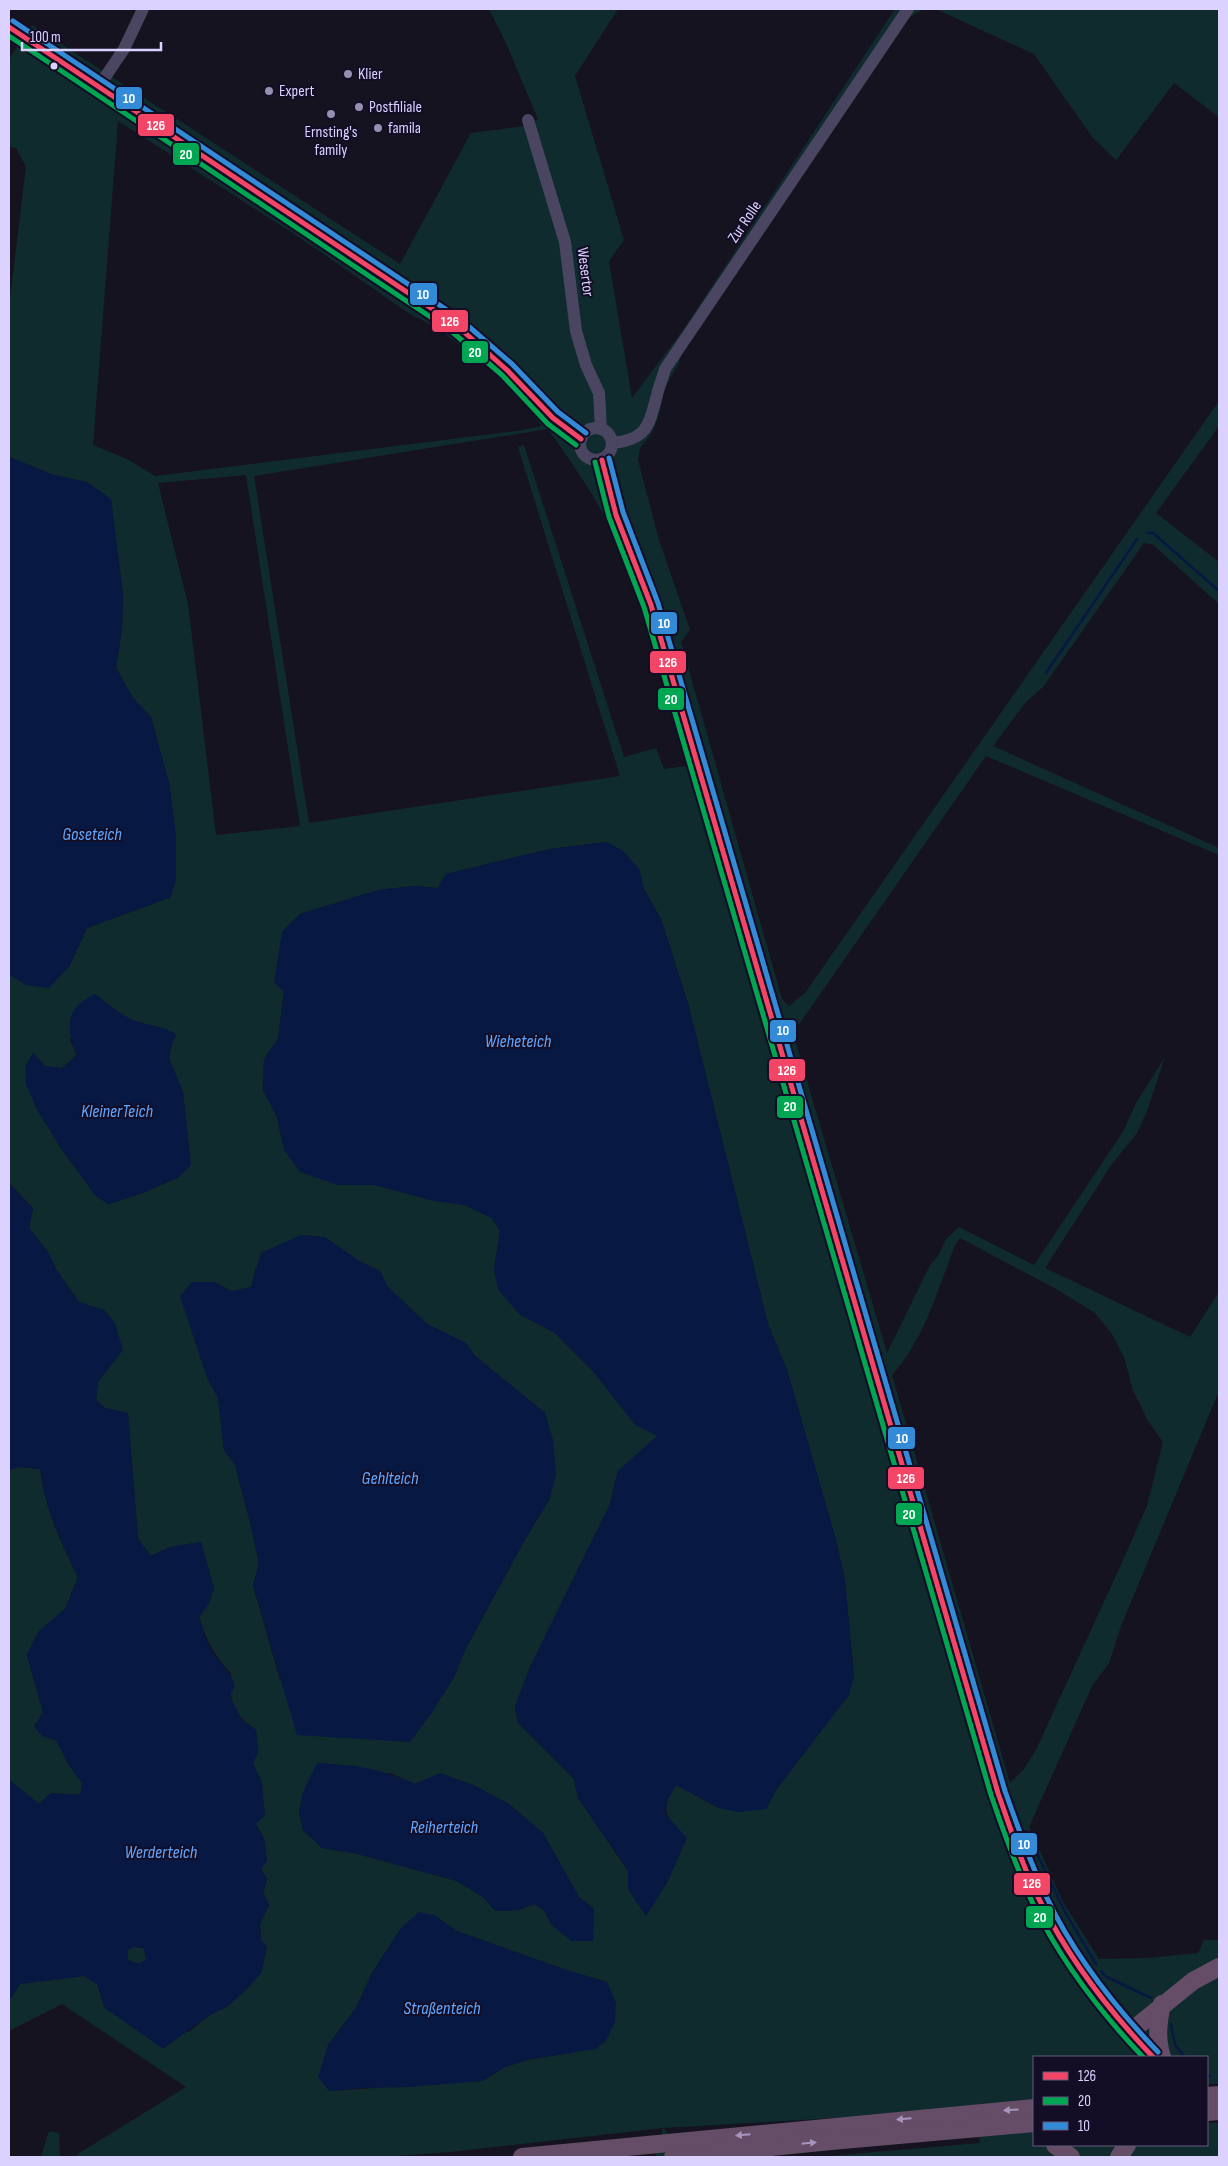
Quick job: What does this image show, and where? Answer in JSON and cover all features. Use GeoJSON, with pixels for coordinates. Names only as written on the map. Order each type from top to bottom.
{"type":"FeatureCollection","features":[{"type":"Feature","properties":{"kind":"highway"},"geometry":{"type":"LineString","coordinates":[[1129,2033],[1162,2004],[1193,1981],[1219,1967]]}},
{"type":"Feature","properties":{"kind":"highway"},"geometry":{"type":"LineString","coordinates":[[1162,2004],[1158,2025],[1158,2044],[1162,2056]]}},
{"type":"Feature","properties":{"kind":"highway"},"geometry":{"type":"LineString","coordinates":[[673,2157],[958,2130],[990,2124],[1033,2108]]}},
{"type":"Feature","properties":{"kind":"highway"},"geometry":{"type":"LineString","coordinates":[[990,2124],[1033,2136]]}},
{"type":"Feature","properties":{"kind":"highway"},"geometry":{"type":"LineString","coordinates":[[522,2157],[659,2143],[990,2124],[1033,2124]]}},
{"type":"Feature","properties":{"kind":"highway"},"geometry":{"type":"LineString","coordinates":[[1056,2146],[1071,2157]]}},
{"type":"Feature","properties":{"kind":"highway"},"geometry":{"type":"LineString","coordinates":[[1119,2157],[1126,2146]]}},
{"type":"Feature","properties":{"kind":"street"},"geometry":{"type":"LineString","coordinates":[[99,86],[124,48],[143,9]]}},
{"type":"Feature","properties":{"kind":"street","name":"Zur Rolle"},"geometry":{"type":"LineString","coordinates":[[612,443],[629,440],[646,428],[652,420],[666,369],[908,9]]}},
{"type":"Feature","properties":{"kind":"street"},"geometry":{"type":"LineString","coordinates":[[9,26],[454,324],[507,370],[552,418],[581,439]]}},
{"type":"Feature","properties":{"kind":"street","name":"Wesertor"},"geometry":{"type":"LineString","coordinates":[[528,120],[565,242],[576,331],[586,365],[600,394],[601,429]]}},
{"type":"Feature","properties":{"kind":"street"},"geometry":{"type":"LineString","coordinates":[[591,429],[601,429],[610,435],[612,443],[609,454],[602,460],[591,460],[580,449],[581,439],[591,429]]}},
{"type":"Feature","properties":{"kind":"street"},"geometry":{"type":"LineString","coordinates":[[602,460],[604,474],[656,624],[998,1793],[1041,1903],[1086,1978],[1129,2033],[1152,2056]]}},
{"type":"Feature","properties":{"kind":"street"},"geometry":{"type":"LineString","coordinates":[[1213,2101],[1219,2116]]}},
{"type":"Feature","properties":{"kind":"green space"},"geometry":{"type":"Polygon","coordinates":[[[489,9],[618,9],[575,76],[624,240],[609,261],[632,398],[683,330],[895,9],[924,9],[910,17],[682,353],[679,363],[665,388],[655,425],[642,446],[638,460],[659,540],[690,630],[681,642],[782,999],[789,1006],[805,993],[1219,401],[1219,426],[1156,513],[1219,562],[1219,604],[1152,544],[1144,543],[1043,687],[1025,703],[993,746],[1219,848],[1219,855],[986,756],[793,1033],[887,1353],[930,1265],[938,1256],[946,1239],[959,1227],[1034,1265],[1124,1130],[1136,1103],[1165,1057],[1147,1111],[1137,1133],[1112,1164],[1045,1268],[1190,1337],[1219,1292],[1219,1391],[1121,1626],[1109,1663],[1092,1686],[1029,1827],[1063,1902],[1099,1959],[1147,1958],[1198,1953],[1204,1940],[1219,1940],[1219,2084],[1208,2084],[1208,2056],[1033,2056],[1033,2146],[1208,2146],[1208,2123],[1219,2123],[1219,2157],[818,2157],[980,2143],[973,2110],[664,2128],[682,2157],[655,2157],[663,2128],[450,2152],[383,2157],[73,2157],[186,2087],[62,2004],[9,2031],[9,2001],[20,1984],[84,1976],[97,1984],[105,2008],[128,2023],[189,2032],[208,2016],[228,2006],[261,1973],[267,1947],[261,1941],[260,1924],[269,1905],[263,1892],[267,1879],[261,1869],[267,1860],[264,1838],[256,1824],[262,1783],[253,1763],[258,1752],[256,1730],[237,1712],[232,1699],[231,1673],[212,1647],[199,1617],[208,1605],[214,1589],[201,1542],[170,1547],[151,1556],[138,1539],[128,1413],[105,1408],[96,1400],[104,1310],[79,1302],[56,1269],[48,1252],[29,1228],[33,1208],[9,1183],[9,974],[27,985],[69,967],[87,928],[171,897],[170,787],[151,717],[133,698],[116,668],[122,629],[123,595],[111,500],[87,482],[54,475],[9,457],[9,306],[26,167],[16,148],[9,147],[9,59],[32,25],[400,264],[471,133],[525,126],[538,119],[506,43],[489,9]],[[118,121],[93,445],[127,459],[155,476],[517,431],[542,426],[495,374],[442,331],[407,312],[299,237],[118,121]],[[548,429],[254,476],[309,823],[620,776],[518,447],[524,445],[624,757],[656,748],[664,769],[686,766],[690,760],[638,596],[617,543],[595,499],[548,429]],[[246,475],[158,483],[188,604],[216,835],[300,826],[246,475]],[[607,842],[550,849],[446,874],[438,888],[414,886],[379,890],[300,914],[282,932],[284,992],[278,1039],[264,1059],[263,1090],[277,1117],[284,1150],[338,1185],[375,1185],[435,1201],[464,1204],[492,1218],[500,1231],[494,1270],[519,1314],[555,1333],[658,1437],[618,1471],[610,1504],[531,1665],[515,1706],[518,1723],[574,1779],[578,1798],[628,1871],[628,1889],[646,1916],[674,1825],[667,1814],[666,1805],[676,1785],[719,1808],[766,1809],[776,1790],[808,1748],[854,1677],[845,1581],[836,1540],[787,1370],[768,1324],[689,1007],[661,919],[644,889],[639,869],[607,842]],[[95,994],[70,1040],[77,1055],[62,1068],[45,1066],[34,1054],[60,1147],[95,1195],[108,1204],[143,1193],[179,1177],[189,1149],[183,1092],[169,1059],[176,1034],[132,1020],[115,1010],[95,994]],[[960,1238],[955,1245],[929,1313],[913,1347],[892,1375],[1010,1783],[1024,1769],[1036,1750],[1119,1569],[1147,1506],[1163,1442],[1148,1421],[1133,1390],[1124,1357],[1112,1334],[1095,1313],[1058,1290],[960,1238]],[[361,1262],[256,1268],[251,1287],[232,1291],[214,1282],[218,1398],[224,1450],[235,1465],[259,1563],[253,1585],[280,1680],[453,1679],[465,1650],[523,1543],[550,1498],[545,1413],[475,1356],[466,1343],[427,1324],[388,1287],[380,1271],[361,1262]],[[390,1773],[303,1792],[299,1812],[303,1830],[322,1848],[354,1853],[457,1881],[483,1897],[496,1911],[519,1910],[534,1904],[544,1910],[552,1925],[594,1909],[579,1897],[543,1833],[509,1804],[473,1785],[440,1774],[415,1784],[390,1773]],[[434,1915],[402,1927],[372,1973],[356,2008],[328,2045],[329,2091],[482,2081],[505,2067],[531,2059],[571,2053],[607,1982],[563,1969],[457,1931],[434,1915]]]}},
{"type":"Feature","properties":{"kind":"green space"},"geometry":{"type":"Polygon","coordinates":[[[936,9],[1219,9],[1219,117],[1174,83],[1116,160],[1093,138],[1034,54],[936,9]]]}},
{"type":"Feature","properties":{"kind":"green space"},"geometry":{"type":"Polygon","coordinates":[[[20,1467],[40,1469],[49,1511],[78,1577],[65,1609],[38,1632],[27,1655],[43,1712],[42,1736],[56,1740],[68,1764],[82,1783],[81,1795],[51,1793],[39,1804],[9,1780],[9,1470],[20,1467]]]}},
{"type":"Feature","properties":{"kind":"green space"},"geometry":{"type":"Polygon","coordinates":[[[133,1946],[144,1948],[146,1960],[138,1964],[128,1960],[127,1951],[133,1946]]]}},
{"type":"Feature","properties":{"kind":"green space"},"geometry":{"type":"Polygon","coordinates":[[[49,2131],[59,2133],[60,2157],[41,2157],[49,2131]]]}},
{"type":"Feature","properties":{"kind":"water","name":"Goseteich"},"geometry":{"type":"Polygon","coordinates":[[[9,457],[54,475],[87,482],[111,499],[123,595],[122,629],[116,668],[133,698],[151,717],[170,787],[176,836],[176,879],[171,897],[87,928],[69,967],[49,988],[26,985],[9,974],[9,457]]]}},
{"type":"Feature","properties":{"kind":"water","name":"Wieheteich"},"geometry":{"type":"Polygon","coordinates":[[[607,842],[623,851],[639,869],[644,889],[661,919],[689,1007],[768,1324],[787,1370],[836,1540],[845,1581],[854,1677],[849,1695],[776,1790],[766,1809],[738,1812],[719,1808],[676,1785],[667,1801],[666,1815],[687,1838],[667,1883],[646,1916],[628,1889],[628,1870],[578,1798],[574,1779],[518,1723],[515,1706],[531,1665],[610,1504],[618,1471],[657,1436],[635,1425],[592,1370],[555,1333],[519,1314],[498,1289],[494,1270],[500,1231],[492,1218],[464,1205],[435,1201],[375,1185],[338,1185],[300,1172],[284,1150],[277,1117],[263,1090],[264,1059],[278,1039],[284,992],[274,982],[282,932],[300,914],[379,890],[414,886],[438,888],[446,874],[550,849],[607,842]]]}},
{"type":"Feature","properties":{"kind":"water","name":"KleinerTeich"},"geometry":{"type":"Polygon","coordinates":[[[95,994],[132,1020],[176,1034],[169,1059],[183,1092],[191,1165],[179,1177],[143,1193],[108,1204],[95,1195],[60,1147],[37,1110],[26,1084],[25,1066],[33,1053],[45,1066],[62,1068],[77,1055],[71,1036],[70,1020],[78,1006],[95,994]]]}},
{"type":"Feature","properties":{"kind":"water","name":"Werderteich"},"geometry":{"type":"Polygon","coordinates":[[[9,1183],[33,1209],[29,1228],[48,1252],[56,1269],[79,1302],[104,1310],[115,1323],[123,1350],[98,1382],[96,1400],[105,1408],[128,1413],[138,1539],[151,1556],[170,1547],[201,1542],[214,1589],[208,1605],[199,1617],[210,1648],[233,1681],[235,1686],[230,1696],[241,1719],[256,1730],[258,1752],[253,1763],[262,1783],[265,1815],[256,1824],[264,1838],[267,1861],[261,1869],[267,1879],[263,1892],[269,1905],[260,1924],[261,1941],[267,1946],[261,1973],[228,2006],[208,2016],[163,2049],[105,2008],[97,1984],[84,1976],[20,1984],[9,2001],[9,1780],[39,1804],[51,1793],[80,1795],[82,1783],[68,1764],[56,1740],[42,1736],[34,1726],[43,1712],[27,1655],[38,1632],[65,1609],[78,1577],[50,1511],[40,1469],[20,1467],[9,1470],[9,1183]],[[133,1947],[127,1951],[128,1960],[138,1964],[146,1960],[144,1948],[133,1947]]]}},
{"type":"Feature","properties":{"kind":"water","name":"Gehlteich"},"geometry":{"type":"Polygon","coordinates":[[[301,1235],[325,1237],[361,1262],[380,1271],[388,1287],[427,1324],[466,1343],[475,1356],[545,1413],[553,1440],[556,1473],[550,1498],[523,1543],[465,1650],[453,1679],[431,1714],[410,1742],[297,1735],[253,1585],[259,1563],[235,1465],[224,1450],[218,1398],[207,1378],[180,1296],[192,1282],[214,1282],[232,1291],[251,1287],[261,1253],[301,1235]]]}},
{"type":"Feature","properties":{"kind":"water","name":"Reiherteich"},"geometry":{"type":"Polygon","coordinates":[[[317,1763],[367,1768],[390,1774],[415,1784],[440,1773],[473,1785],[509,1804],[543,1833],[579,1897],[594,1909],[593,1941],[571,1941],[552,1925],[544,1910],[534,1904],[519,1910],[495,1911],[483,1897],[457,1881],[354,1853],[322,1848],[303,1830],[299,1812],[303,1792],[317,1763]]]}},
{"type":"Feature","properties":{"kind":"water","name":"Straßenteich"},"geometry":{"type":"Polygon","coordinates":[[[419,1912],[434,1915],[457,1931],[563,1969],[607,1982],[616,2003],[615,2022],[606,2041],[596,2049],[531,2059],[505,2067],[482,2081],[329,2091],[318,2077],[328,2045],[356,2008],[372,1973],[402,1927],[419,1912]]]}},
{"type":"Feature","properties":{"kind":"waterway"},"geometry":{"type":"LineString","coordinates":[[1148,533],[1153,533],[1219,591]]}},
{"type":"Feature","properties":{"kind":"waterway"},"geometry":{"type":"LineString","coordinates":[[1046,673],[1137,539]]}},
{"type":"Feature","properties":{"kind":"waterway"},"geometry":{"type":"LineString","coordinates":[[1026,1831],[1065,1912],[1096,1964]]}},
{"type":"Feature","properties":{"kind":"waterway"},"geometry":{"type":"LineString","coordinates":[[1101,1971],[1105,1976],[1151,1998]]}},
{"type":"Feature","properties":{"kind":"waterway"},"geometry":{"type":"LineString","coordinates":[[1171,2024],[1175,2045],[1184,2056]]}},
{"type":"Feature","properties":{"kind":"transit line","name":"10"},"geometry":{"type":"LineString","coordinates":[[13,21],[459,318],[512,364],[558,412],[586,433]]}},
{"type":"Feature","properties":{"kind":"transit line","name":"126"},"geometry":{"type":"LineString","coordinates":[[9,27],[455,324],[507,370],[553,418],[581,439]]}},
{"type":"Feature","properties":{"kind":"transit line","name":"20"},"geometry":{"type":"LineString","coordinates":[[9,36],[450,330],[502,375],[548,424],[576,445]]}},
{"type":"Feature","properties":{"kind":"transit line","name":"10"},"geometry":{"type":"LineString","coordinates":[[609,458],[623,512],[658,603],[1005,1791],[1024,1845],[1041,1885],[1070,1940],[1096,1979],[1126,2017],[1158,2052]]}},
{"type":"Feature","properties":{"kind":"transit line","name":"126"},"geometry":{"type":"LineString","coordinates":[[602,460],[616,515],[651,605],[998,1793],[1029,1876],[1052,1924],[1091,1984],[1121,2022],[1152,2056]]}},
{"type":"Feature","properties":{"kind":"transit line","name":"20"},"geometry":{"type":"LineString","coordinates":[[595,462],[609,517],[644,607],[991,1795],[1022,1879],[1045,1927],[1083,1986],[1142,2056]]}},
{"type":"Feature","properties":{"kind":"place","name":"Klier"},"geometry":{"type":"Point","coordinates":[348,74]}},
{"type":"Feature","properties":{"kind":"place","name":"Expert"},"geometry":{"type":"Point","coordinates":[269,91]}},
{"type":"Feature","properties":{"kind":"place","name":"Postfiliale"},"geometry":{"type":"Point","coordinates":[359,107]}},
{"type":"Feature","properties":{"kind":"place","name":"Ernsting's family"},"geometry":{"type":"Point","coordinates":[331,114]}},
{"type":"Feature","properties":{"kind":"place","name":"famila"},"geometry":{"type":"Point","coordinates":[378,128]}}]}
